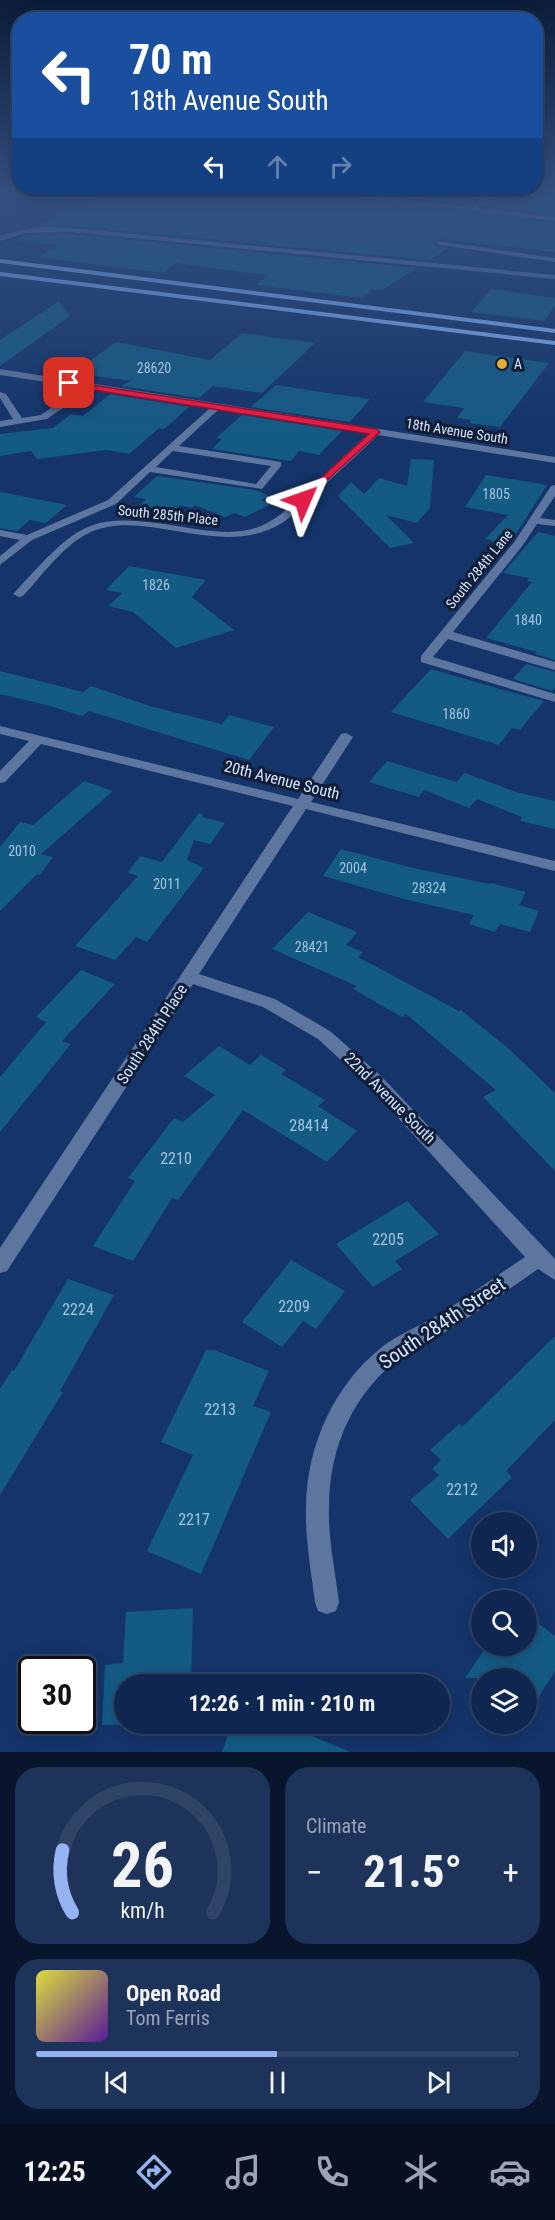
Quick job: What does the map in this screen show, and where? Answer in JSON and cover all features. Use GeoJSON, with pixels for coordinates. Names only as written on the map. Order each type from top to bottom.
{"type":"FeatureCollection","features":[{"type":"Feature","properties":{"kind":"main road"},"geometry":{"type":"LineString","coordinates":[[76,271],[555,332]]}},
{"type":"Feature","properties":{"kind":"main road"},"geometry":{"type":"LineString","coordinates":[[0,274],[555,343]]}},
{"type":"Feature","properties":{"kind":"street"},"geometry":{"type":"LineString","coordinates":[[486,271],[555,277]]}},
{"type":"Feature","properties":{"kind":"street","name":"18th Avenue South"},"geometry":{"type":"LineString","coordinates":[[0,372],[555,460]]}},
{"type":"Feature","properties":{"kind":"street"},"geometry":{"type":"LineString","coordinates":[[0,424],[44,417],[88,386]]}},
{"type":"Feature","properties":{"kind":"street"},"geometry":{"type":"LineString","coordinates":[[0,395],[20,421]]}},
{"type":"Feature","properties":{"kind":"street"},"geometry":{"type":"LineString","coordinates":[[0,562],[28,538],[112,502],[216,406]]}},
{"type":"Feature","properties":{"kind":"street","name":"South 285th Place"},"geometry":{"type":"LineString","coordinates":[[19,594],[61,550],[82,532],[102,524],[125,523],[228,537],[265,528],[286,515],[376,432]]}},
{"type":"Feature","properties":{"kind":"street"},"geometry":{"type":"LineString","coordinates":[[147,469],[258,487],[278,465],[170,448]]}},
{"type":"Feature","properties":{"kind":"street","name":"South 284th Lane"},"geometry":{"type":"LineString","coordinates":[[555,488],[536,521],[425,659],[555,698]]}},
{"type":"Feature","properties":{"kind":"street"},"geometry":{"type":"LineString","coordinates":[[536,521],[555,523]]}},
{"type":"Feature","properties":{"kind":"street"},"geometry":{"type":"LineString","coordinates":[[0,533],[28,538]]}},
{"type":"Feature","properties":{"kind":"street","name":"South 284th Lane"},"geometry":{"type":"LineString","coordinates":[[445,634],[555,666]]}},
{"type":"Feature","properties":{"kind":"street","name":"20th Avenue South"},"geometry":{"type":"LineString","coordinates":[[0,730],[555,866]]}},
{"type":"Feature","properties":{"kind":"street","name":"South 284th Place"},"geometry":{"type":"LineString","coordinates":[[0,1265],[346,737]]}},
{"type":"Feature","properties":{"kind":"street"},"geometry":{"type":"LineString","coordinates":[[0,778],[38,739]]}},
{"type":"Feature","properties":{"kind":"street","name":"22nd Avenue South"},"geometry":{"type":"LineString","coordinates":[[190,977],[268,1003],[308,1024],[332,1041],[397,1103],[547,1264]]}},
{"type":"Feature","properties":{"kind":"street","name":"South 284th Street"},"geometry":{"type":"LineString","coordinates":[[327,1602],[317,1506],[322,1464],[332,1426],[347,1400],[365,1376],[389,1353],[547,1264]]}},
{"type":"Feature","properties":{"kind":"building"},"geometry":{"type":"Polygon","coordinates":[[[145,271],[166,271],[163,273],[145,271]]]}},
{"type":"Feature","properties":{"kind":"building"},"geometry":{"type":"Polygon","coordinates":[[[235,271],[413,271],[382,290],[372,289],[363,298],[256,285],[268,275],[235,271]]]}},
{"type":"Feature","properties":{"kind":"building"},"geometry":{"type":"Polygon","coordinates":[[[491,289],[555,298],[555,306],[544,321],[471,312],[491,289]]]}},
{"type":"Feature","properties":{"kind":"building"},"geometry":{"type":"Polygon","coordinates":[[[59,301],[70,316],[0,366],[0,340],[59,301]]]}},
{"type":"Feature","properties":{"kind":"building"},"geometry":{"type":"Polygon","coordinates":[[[242,333],[315,343],[262,393],[213,386],[199,398],[121,386],[131,381],[73,373],[116,342],[210,360],[242,333]]]}},
{"type":"Feature","properties":{"kind":"building"},"geometry":{"type":"Polygon","coordinates":[[[465,351],[549,363],[500,427],[470,423],[471,420],[457,418],[464,408],[423,402],[465,351]]]}},
{"type":"Feature","properties":{"kind":"building"},"geometry":{"type":"Polygon","coordinates":[[[276,385],[370,399],[350,422],[251,407],[276,385]]]}},
{"type":"Feature","properties":{"kind":"building"},"geometry":{"type":"Polygon","coordinates":[[[110,394],[189,407],[164,429],[159,428],[129,454],[106,450],[37,459],[31,451],[0,456],[0,434],[53,428],[71,414],[83,416],[110,394]]]}},
{"type":"Feature","properties":{"kind":"building"},"geometry":{"type":"Polygon","coordinates":[[[242,415],[342,431],[319,455],[299,451],[291,461],[212,449],[222,439],[216,438],[242,415]]]}},
{"type":"Feature","properties":{"kind":"building"},"geometry":{"type":"Polygon","coordinates":[[[411,459],[434,460],[430,508],[417,523],[386,515],[414,543],[390,548],[338,496],[351,482],[364,494],[379,478],[407,486],[411,459]]]}},
{"type":"Feature","properties":{"kind":"building"},"geometry":{"type":"Polygon","coordinates":[[[486,475],[547,485],[509,545],[485,539],[508,515],[465,507],[486,475]]]}},
{"type":"Feature","properties":{"kind":"building"},"geometry":{"type":"Polygon","coordinates":[[[157,476],[255,490],[269,496],[261,500],[271,504],[245,517],[234,513],[225,517],[195,505],[192,508],[180,505],[174,511],[139,505],[146,499],[134,497],[157,476]]]}},
{"type":"Feature","properties":{"kind":"building"},"geometry":{"type":"Polygon","coordinates":[[[0,492],[67,505],[46,523],[30,520],[17,531],[0,528],[0,492]]]}},
{"type":"Feature","properties":{"kind":"building"},"geometry":{"type":"Polygon","coordinates":[[[538,532],[555,536],[555,660],[535,654],[537,652],[486,638],[532,582],[527,581],[529,578],[503,573],[538,532]]]}},
{"type":"Feature","properties":{"kind":"building"},"geometry":{"type":"Polygon","coordinates":[[[129,566],[206,580],[192,597],[234,630],[176,648],[133,612],[108,606],[122,593],[106,590],[129,566]]]}},
{"type":"Feature","properties":{"kind":"building"},"geometry":{"type":"Polygon","coordinates":[[[526,664],[555,672],[555,688],[552,691],[513,679],[526,664]]]}},
{"type":"Feature","properties":{"kind":"building"},"geometry":{"type":"Polygon","coordinates":[[[431,669],[544,701],[520,730],[512,728],[499,745],[391,712],[431,669]]]}},
{"type":"Feature","properties":{"kind":"building"},"geometry":{"type":"Polygon","coordinates":[[[0,671],[83,692],[91,686],[153,707],[222,724],[229,715],[274,727],[249,760],[89,711],[82,716],[0,694],[0,671]]]}},
{"type":"Feature","properties":{"kind":"building"},"geometry":{"type":"Polygon","coordinates":[[[387,761],[456,782],[465,773],[516,792],[555,801],[555,829],[520,821],[522,817],[477,799],[469,808],[424,790],[419,797],[369,782],[387,761]]]}},
{"type":"Feature","properties":{"kind":"building"},"geometry":{"type":"Polygon","coordinates":[[[84,781],[113,791],[41,854],[53,857],[40,875],[37,874],[0,911],[0,847],[20,822],[33,825],[84,781]]]}},
{"type":"Feature","properties":{"kind":"building"},"geometry":{"type":"Polygon","coordinates":[[[199,813],[203,815],[202,817],[225,823],[210,844],[194,840],[187,860],[204,868],[147,942],[136,937],[115,960],[75,946],[138,876],[128,873],[140,856],[162,862],[199,813]]]}},
{"type":"Feature","properties":{"kind":"building"},"geometry":{"type":"Polygon","coordinates":[[[341,849],[413,868],[526,892],[519,905],[539,911],[530,932],[500,924],[495,932],[469,924],[474,915],[408,900],[323,876],[341,849]]]}},
{"type":"Feature","properties":{"kind":"building"},"geometry":{"type":"Polygon","coordinates":[[[308,912],[357,932],[346,945],[363,952],[358,957],[459,1011],[461,1010],[509,1049],[555,1093],[555,1171],[483,1097],[496,1090],[406,1014],[402,1017],[353,989],[357,986],[272,949],[308,912]]]}},
{"type":"Feature","properties":{"kind":"building"},"geometry":{"type":"Polygon","coordinates":[[[81,970],[115,984],[62,1041],[71,1044],[0,1132],[0,1077],[46,1022],[36,1017],[81,970]]]}},
{"type":"Feature","properties":{"kind":"building"},"geometry":{"type":"Polygon","coordinates":[[[219,1046],[250,1065],[261,1055],[286,1070],[281,1074],[325,1100],[318,1106],[357,1131],[327,1162],[243,1110],[178,1200],[172,1198],[133,1261],[93,1246],[135,1181],[128,1178],[174,1118],[183,1122],[215,1095],[184,1076],[219,1046]]]}},
{"type":"Feature","properties":{"kind":"building"},"geometry":{"type":"Polygon","coordinates":[[[407,1201],[439,1234],[395,1261],[402,1269],[373,1287],[336,1244],[407,1201]]]}},
{"type":"Feature","properties":{"kind":"building"},"geometry":{"type":"Polygon","coordinates":[[[291,1260],[345,1291],[316,1329],[303,1321],[282,1347],[242,1322],[291,1260]]]}},
{"type":"Feature","properties":{"kind":"building"},"geometry":{"type":"Polygon","coordinates":[[[68,1279],[114,1295],[60,1391],[63,1392],[0,1495],[0,1389],[12,1370],[14,1371],[68,1279]]]}},
{"type":"Feature","properties":{"kind":"building"},"geometry":{"type":"Polygon","coordinates":[[[555,1336],[555,1420],[506,1471],[512,1477],[476,1512],[471,1512],[471,1517],[448,1539],[410,1500],[439,1475],[432,1469],[441,1460],[430,1450],[459,1424],[462,1427],[555,1336]]]}},
{"type":"Feature","properties":{"kind":"building"},"geometry":{"type":"Polygon","coordinates":[[[206,1350],[214,1350],[269,1371],[253,1406],[271,1412],[201,1574],[147,1551],[193,1455],[161,1442],[206,1350]]]}},
{"type":"Feature","properties":{"kind":"building"},"geometry":{"type":"Polygon","coordinates":[[[193,1608],[191,1674],[114,1674],[114,1725],[102,1725],[105,1665],[123,1663],[126,1612],[193,1608]]]}},
{"type":"Feature","properties":{"kind":"building"},"geometry":{"type":"Polygon","coordinates":[[[537,1622],[555,1636],[555,1671],[537,1700],[537,1668],[472,1668],[480,1656],[537,1656],[537,1622]]]}},
{"type":"Feature","properties":{"kind":"building"},"geometry":{"type":"Polygon","coordinates":[[[471,1669],[471,1678],[465,1678],[471,1669]]]}},
{"type":"Feature","properties":{"kind":"building"},"geometry":{"type":"Polygon","coordinates":[[[228,1734],[307,1734],[350,1752],[222,1752],[228,1734]]]}},
{"type":"Feature","properties":{"kind":"place","name":"A"},"geometry":{"type":"Point","coordinates":[502,364]}},
{"type":"Feature","properties":{"kind":"route"},"geometry":{"type":"LineString","coordinates":[[69,383],[376,432],[303,500]]}}]}
